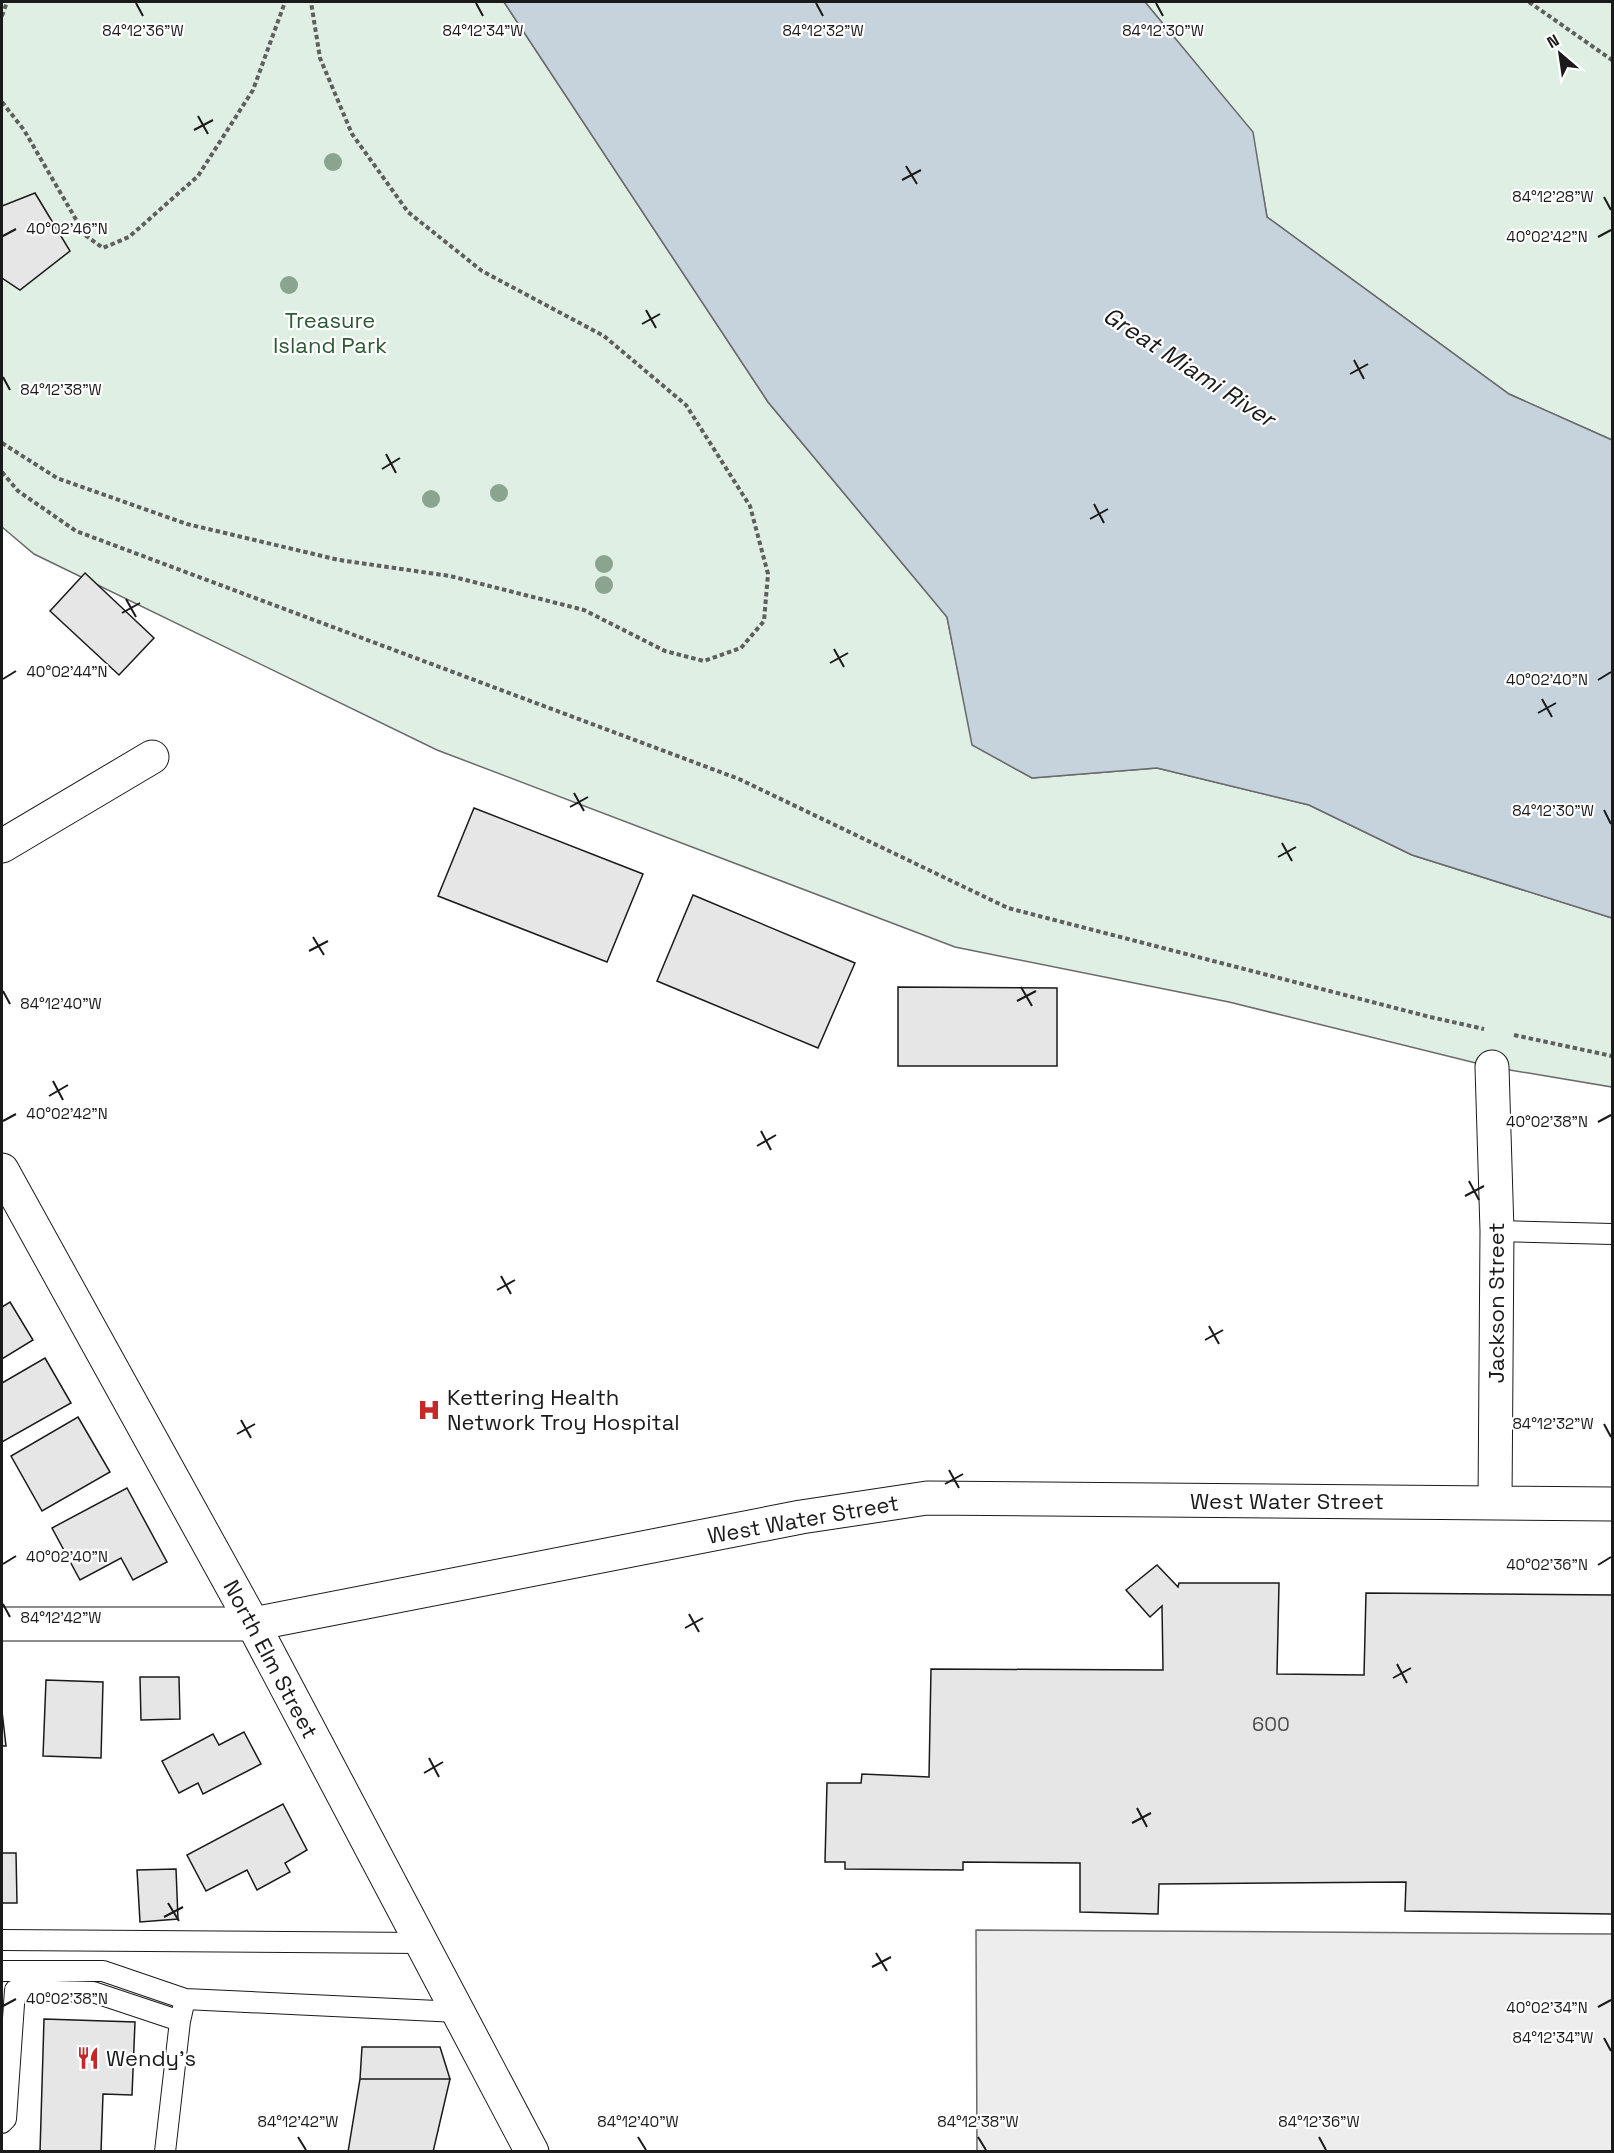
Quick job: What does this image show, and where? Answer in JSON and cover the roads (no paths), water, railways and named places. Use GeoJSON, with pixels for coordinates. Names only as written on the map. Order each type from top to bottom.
{"type":"FeatureCollection","features":[{"type":"Feature","properties":{"kind":"street"},"geometry":{"type":"LineString","coordinates":[[2,846],[152,757]]}},
{"type":"Feature","properties":{"kind":"street","name":"Jackson Street"},"geometry":{"type":"LineString","coordinates":[[1492,1067],[1497,1231],[1495,1503]]}},
{"type":"Feature","properties":{"kind":"street","name":"North Elm Street"},"geometry":{"type":"LineString","coordinates":[[2,1170],[253,1624],[532,2151]]}},
{"type":"Feature","properties":{"kind":"street","name":"West Water Street"},"geometry":{"type":"LineString","coordinates":[[2,1624],[253,1624],[801,1517],[927,1498],[1612,1504]]}},
{"type":"Feature","properties":{"kind":"lane"},"geometry":{"type":"LineString","coordinates":[[1497,1231],[1612,1234]]}},
{"type":"Feature","properties":{"kind":"lane"},"geometry":{"type":"LineString","coordinates":[[2,1940],[422,1943]]}},
{"type":"Feature","properties":{"kind":"lane"},"geometry":{"type":"LineString","coordinates":[[2,1971],[103,1971],[186,1999],[458,2012]]}},
{"type":"Feature","properties":{"kind":"lane"},"geometry":{"type":"LineString","coordinates":[[2,2123],[6,2119],[15,1990],[93,1992],[180,2021]]}},
{"type":"Feature","properties":{"kind":"lane"},"geometry":{"type":"LineString","coordinates":[[165,2151],[180,2021],[186,1999]]}},
{"type":"Feature","properties":{"kind":"water","name":"Great Miami River"},"geometry":{"type":"Polygon","coordinates":[[[504,2],[1145,2],[1253,132],[1267,217],[1509,394],[1612,440],[1612,918],[1412,855],[1309,805],[1157,768],[1032,778],[972,745],[947,617],[768,402],[504,2]]]}},
{"type":"Feature","properties":{"kind":"place","name":"Kettering Health Network Troy Hospital"},"geometry":{"type":"Point","coordinates":[429,1410]}},
{"type":"Feature","properties":{"kind":"place","name":"Wendy's"},"geometry":{"type":"Point","coordinates":[88,2058]}},
{"type":"Feature","properties":{"kind":"park label","name":"Treasure Island Park"},"geometry":{"type":"Point","coordinates":[330,332]}}]}
